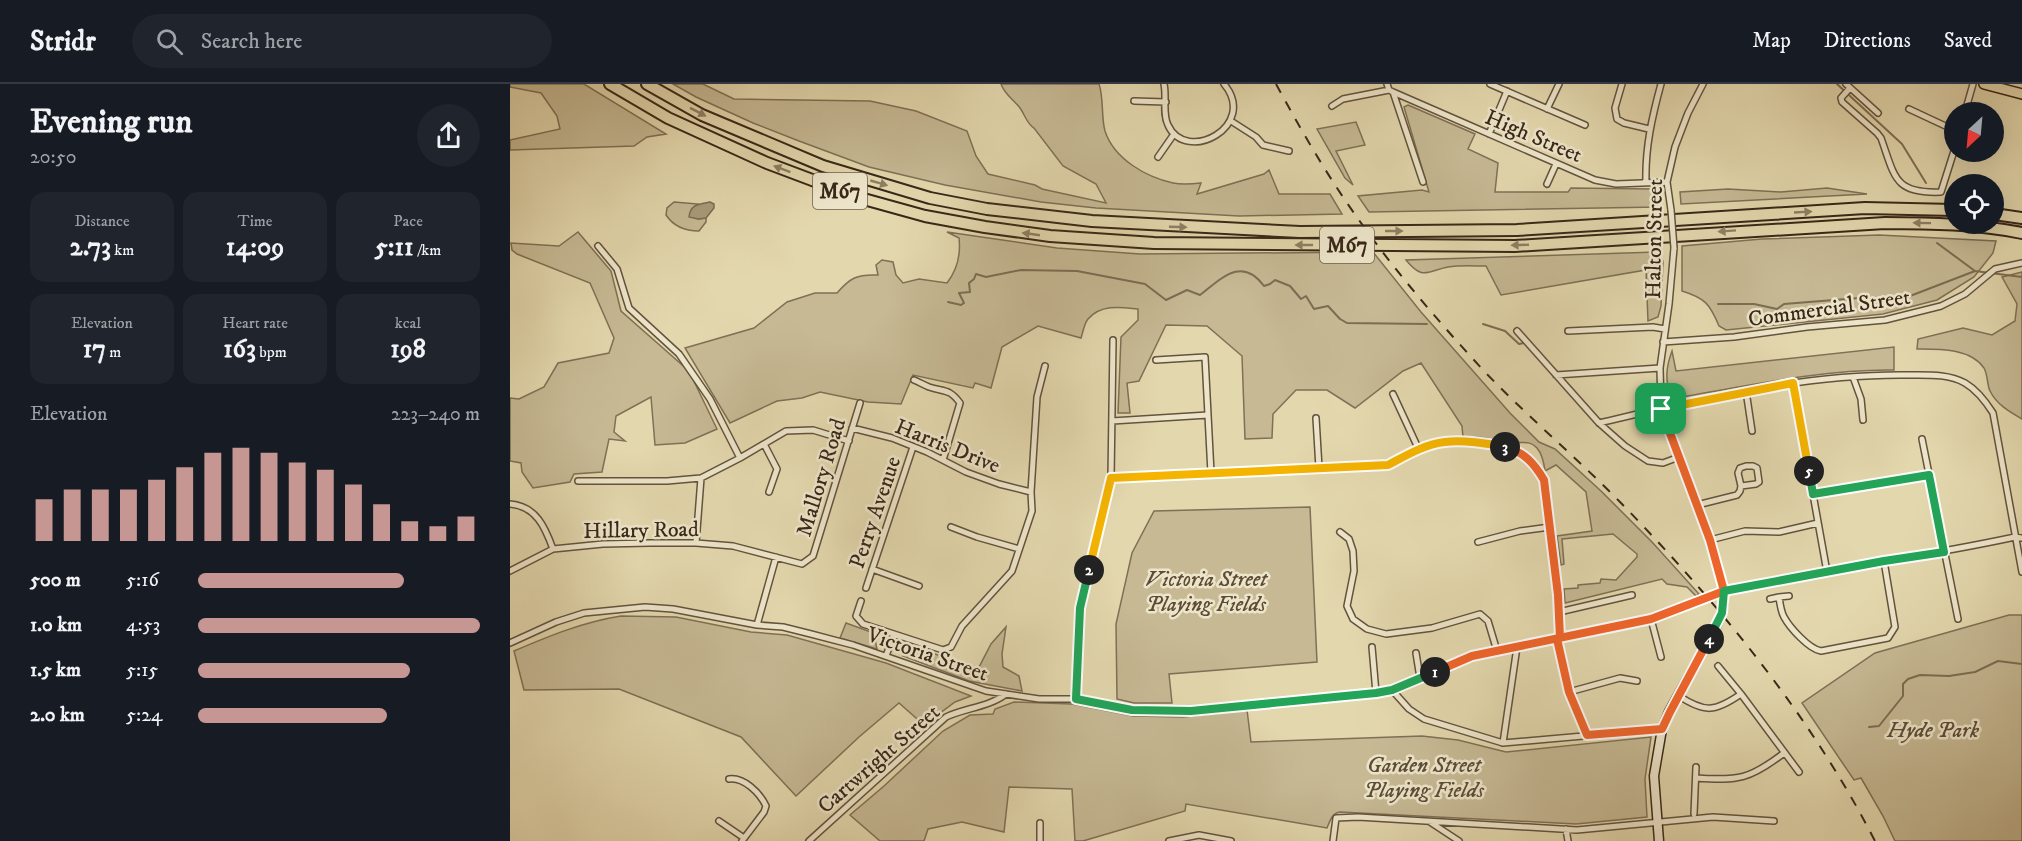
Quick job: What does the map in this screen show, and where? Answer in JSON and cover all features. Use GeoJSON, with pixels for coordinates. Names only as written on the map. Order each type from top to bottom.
{"type":"FeatureCollection","features":[{"type":"Feature","properties":{"kind":"highway","name":"M67"},"geometry":{"type":"LineString","coordinates":[[610,84],[668,118],[767,163],[860,198],[925,216],[1050,236],[1300,245],[1515,246],[1885,223],[1929,223],[2022,233]]}},
{"type":"Feature","properties":{"kind":"highway","name":"M67"},"geometry":{"type":"LineString","coordinates":[[647,84],[702,115],[823,166],[930,198],[987,209],[1120,224],[1300,232],[1517,230],[1865,208],[1944,210]]}},
{"type":"Feature","properties":{"kind":"highway"},"geometry":{"type":"LineString","coordinates":[[2004,215],[2022,218]]}},
{"type":"Feature","properties":{"kind":"main road"},"geometry":{"type":"LineString","coordinates":[[1984,84],[2018,90]]}},
{"type":"Feature","properties":{"kind":"street"},"geometry":{"type":"LineString","coordinates":[[1164,84],[1166,120],[1174,134],[1187,141],[1206,140],[1220,133],[1231,121],[1233,101],[1231,92],[1224,84]]}},
{"type":"Feature","properties":{"kind":"street"},"geometry":{"type":"LineString","coordinates":[[1490,84],[1585,125]]}},
{"type":"Feature","properties":{"kind":"street"},"geometry":{"type":"LineString","coordinates":[[1547,109],[1559,84]]}},
{"type":"Feature","properties":{"kind":"street"},"geometry":{"type":"LineString","coordinates":[[1622,84],[1615,113],[1617,119],[1649,129]]}},
{"type":"Feature","properties":{"kind":"street"},"geometry":{"type":"LineString","coordinates":[[1646,182],[1645,164],[1649,129],[1661,84]]}},
{"type":"Feature","properties":{"kind":"street","name":"Halton Street"},"geometry":{"type":"LineString","coordinates":[[1703,84],[1688,113],[1675,147],[1667,182],[1674,248],[1660,368],[1661,409],[1710,540],[1724,591]]}},
{"type":"Feature","properties":{"kind":"street"},"geometry":{"type":"LineString","coordinates":[[1968,102],[1973,84]]}},
{"type":"Feature","properties":{"kind":"street"},"geometry":{"type":"LineString","coordinates":[[1878,113],[1848,87],[1841,98],[1842,102],[1881,138],[1895,175],[1911,190],[1941,192],[1951,162]]}},
{"type":"Feature","properties":{"kind":"street"},"geometry":{"type":"LineString","coordinates":[[1332,106],[1343,99],[1390,89],[1423,182]]}},
{"type":"Feature","properties":{"kind":"street","name":"High Street"},"geometry":{"type":"LineString","coordinates":[[1390,89],[1595,180],[1616,184],[1667,182]]}},
{"type":"Feature","properties":{"kind":"street"},"geometry":{"type":"LineString","coordinates":[[1489,134],[1507,91]]}},
{"type":"Feature","properties":{"kind":"street"},"geometry":{"type":"LineString","coordinates":[[1134,101],[1166,102]]}},
{"type":"Feature","properties":{"kind":"street"},"geometry":{"type":"LineString","coordinates":[[1909,109],[1944,125]]}},
{"type":"Feature","properties":{"kind":"street"},"geometry":{"type":"LineString","coordinates":[[1231,121],[1256,137],[1263,145],[1289,151]]}},
{"type":"Feature","properties":{"kind":"street"},"geometry":{"type":"LineString","coordinates":[[1158,157],[1174,134]]}},
{"type":"Feature","properties":{"kind":"street"},"geometry":{"type":"LineString","coordinates":[[1547,184],[1557,164]]}},
{"type":"Feature","properties":{"kind":"street"},"geometry":{"type":"LineString","coordinates":[[598,246],[617,269],[629,308],[679,354],[710,399],[740,458]]}},
{"type":"Feature","properties":{"kind":"street","name":"Commercial Street"},"geometry":{"type":"LineString","coordinates":[[1663,342],[1734,337],[1885,320],[1941,306],[1965,294],[1995,269],[2022,263]]}},
{"type":"Feature","properties":{"kind":"street"},"geometry":{"type":"LineString","coordinates":[[1568,331],[1653,327],[1665,329]]}},
{"type":"Feature","properties":{"kind":"street"},"geometry":{"type":"LineString","coordinates":[[1517,331],[1599,423],[1625,446],[1648,461],[1663,463],[1679,457]]}},
{"type":"Feature","properties":{"kind":"street"},"geometry":{"type":"LineString","coordinates":[[1076,699],[1080,608],[1111,478],[1113,340]]}},
{"type":"Feature","properties":{"kind":"street"},"geometry":{"type":"LineString","coordinates":[[1156,360],[1205,357],[1210,473]]}},
{"type":"Feature","properties":{"kind":"street"},"geometry":{"type":"LineString","coordinates":[[861,601],[856,616],[862,624],[943,650],[951,647],[962,626],[1012,571],[1032,511],[1031,492],[1037,397],[1045,366]]}},
{"type":"Feature","properties":{"kind":"street"},"geometry":{"type":"LineString","coordinates":[[1556,375],[1660,368]]}},
{"type":"Feature","properties":{"kind":"street"},"geometry":{"type":"LineString","coordinates":[[1599,423],[1793,383],[1877,374],[1942,376],[1965,383],[1983,398],[1993,413],[2022,572]]}},
{"type":"Feature","properties":{"kind":"street"},"geometry":{"type":"LineString","coordinates":[[1853,377],[1861,399],[1863,420]]}},
{"type":"Feature","properties":{"kind":"street"},"geometry":{"type":"LineString","coordinates":[[914,380],[954,394],[960,403],[943,460]]}},
{"type":"Feature","properties":{"kind":"street"},"geometry":{"type":"LineString","coordinates":[[1793,383],[1827,572]]}},
{"type":"Feature","properties":{"kind":"street"},"geometry":{"type":"LineString","coordinates":[[1746,391],[1752,431]]}},
{"type":"Feature","properties":{"kind":"street"},"geometry":{"type":"LineString","coordinates":[[1393,394],[1419,450]]}},
{"type":"Feature","properties":{"kind":"street","name":"Mallory Road"},"geometry":{"type":"LineString","coordinates":[[776,557],[802,564],[813,556],[860,404]]}},
{"type":"Feature","properties":{"kind":"street"},"geometry":{"type":"LineString","coordinates":[[1112,421],[1208,415]]}},
{"type":"Feature","properties":{"kind":"street"},"geometry":{"type":"LineString","coordinates":[[1316,418],[1319,468]]}},
{"type":"Feature","properties":{"kind":"street","name":"Harris Drive"},"geometry":{"type":"LineString","coordinates":[[852,428],[892,438],[966,472],[1031,492]]}},
{"type":"Feature","properties":{"kind":"street"},"geometry":{"type":"LineString","coordinates":[[578,481],[667,481],[701,477],[740,458],[786,431],[813,430],[849,441]]}},
{"type":"Feature","properties":{"kind":"street"},"geometry":{"type":"LineString","coordinates":[[1922,439],[1958,620]]}},
{"type":"Feature","properties":{"kind":"street"},"geometry":{"type":"LineString","coordinates":[[1111,478],[1388,465],[1419,450],[1444,442],[1493,444],[1517,450],[1534,464],[1544,480],[1559,612],[1558,639],[1569,692],[1587,735]]}},
{"type":"Feature","properties":{"kind":"street"},"geometry":{"type":"LineString","coordinates":[[764,444],[777,469],[769,492]]}},
{"type":"Feature","properties":{"kind":"street","name":"Perry Avenue"},"geometry":{"type":"LineString","coordinates":[[866,588],[913,447]]}},
{"type":"Feature","properties":{"kind":"street"},"geometry":{"type":"LineString","coordinates":[[1697,505],[1737,495],[1741,486],[1738,473],[1740,468],[1753,466],[1757,468],[1759,482],[1741,486]]}},
{"type":"Feature","properties":{"kind":"street"},"geometry":{"type":"LineString","coordinates":[[1813,494],[1929,475]]}},
{"type":"Feature","properties":{"kind":"street"},"geometry":{"type":"LineString","coordinates":[[696,543],[701,477]]}},
{"type":"Feature","properties":{"kind":"street"},"geometry":{"type":"LineString","coordinates":[[510,504],[521,505],[543,523],[553,549]]}},
{"type":"Feature","properties":{"kind":"street"},"geometry":{"type":"LineString","coordinates":[[1710,540],[1744,531],[1779,532],[1818,523]]}},
{"type":"Feature","properties":{"kind":"street"},"geometry":{"type":"LineString","coordinates":[[951,527],[1019,549]]}},
{"type":"Feature","properties":{"kind":"street"},"geometry":{"type":"LineString","coordinates":[[1478,542],[1520,531],[1550,527]]}},
{"type":"Feature","properties":{"kind":"street"},"geometry":{"type":"LineString","coordinates":[[1340,532],[1348,539],[1353,551],[1354,571],[1347,606],[1353,619],[1367,629],[1386,634],[1432,628],[1480,614],[1488,621],[1497,651]]}},
{"type":"Feature","properties":{"kind":"street"},"geometry":{"type":"LineString","coordinates":[[2015,537],[2022,538]]}},
{"type":"Feature","properties":{"kind":"street","name":"Victoria Street"},"geometry":{"type":"LineString","coordinates":[[510,643],[556,622],[584,613],[645,607],[673,609],[757,625],[783,627],[811,634],[886,656],[969,687],[1039,699],[1076,699],[1132,710],[1191,711],[1392,690],[1472,656],[1651,619],[1724,591],[2015,537]]}},
{"type":"Feature","properties":{"kind":"street","name":"Hillary Road"},"geometry":{"type":"LineString","coordinates":[[510,571],[553,549],[603,544],[696,543],[733,546],[776,557]]}},
{"type":"Feature","properties":{"kind":"street"},"geometry":{"type":"LineString","coordinates":[[757,625],[776,557]]}},
{"type":"Feature","properties":{"kind":"street"},"geometry":{"type":"LineString","coordinates":[[1779,597],[1783,616],[1815,650],[1821,651],[1888,638],[1895,627],[1884,561]]}},
{"type":"Feature","properties":{"kind":"street"},"geometry":{"type":"LineString","coordinates":[[872,569],[919,586]]}},
{"type":"Feature","properties":{"kind":"street"},"geometry":{"type":"LineString","coordinates":[[1659,841],[1654,776],[1662,729],[1722,613],[1724,591]]}},
{"type":"Feature","properties":{"kind":"street"},"geometry":{"type":"LineString","coordinates":[[1559,612],[1632,595]]}},
{"type":"Feature","properties":{"kind":"street"},"geometry":{"type":"LineString","coordinates":[[1770,599],[1789,596]]}},
{"type":"Feature","properties":{"kind":"street"},"geometry":{"type":"LineString","coordinates":[[1651,619],[1661,657]]}},
{"type":"Feature","properties":{"kind":"street"},"geometry":{"type":"LineString","coordinates":[[886,656],[894,634]]}},
{"type":"Feature","properties":{"kind":"street"},"geometry":{"type":"LineString","coordinates":[[1372,647],[1376,693]]}},
{"type":"Feature","properties":{"kind":"street"},"geometry":{"type":"LineString","coordinates":[[1503,743],[1517,647]]}},
{"type":"Feature","properties":{"kind":"street"},"geometry":{"type":"LineString","coordinates":[[1416,653],[1420,678]]}},
{"type":"Feature","properties":{"kind":"street"},"geometry":{"type":"LineString","coordinates":[[1718,666],[1799,772]]}},
{"type":"Feature","properties":{"kind":"street"},"geometry":{"type":"LineString","coordinates":[[1569,692],[1620,678],[1637,681]]}},
{"type":"Feature","properties":{"kind":"street"},"geometry":{"type":"LineString","coordinates":[[1392,690],[1409,709],[1424,719],[1503,743],[1662,729]]}},
{"type":"Feature","properties":{"kind":"street","name":"Cartwright Street"},"geometry":{"type":"LineString","coordinates":[[809,841],[946,717],[961,710],[992,702],[1006,694]]}},
{"type":"Feature","properties":{"kind":"street"},"geometry":{"type":"LineString","coordinates":[[1678,696],[1694,706],[1707,709],[1723,706],[1741,694]]}},
{"type":"Feature","properties":{"kind":"street"},"geometry":{"type":"LineString","coordinates":[[1696,778],[1718,780],[1739,778],[1763,769],[1784,753]]}},
{"type":"Feature","properties":{"kind":"street"},"geometry":{"type":"LineString","coordinates":[[1694,814],[1696,767]]}},
{"type":"Feature","properties":{"kind":"street"},"geometry":{"type":"LineString","coordinates":[[719,821],[743,840],[764,813],[766,806],[762,798],[745,782],[735,778],[729,779]]}},
{"type":"Feature","properties":{"kind":"street"},"geometry":{"type":"LineString","coordinates":[[1333,841],[1336,818],[1358,817],[1577,830],[1713,817],[1774,821]]}},
{"type":"Feature","properties":{"kind":"street"},"geometry":{"type":"LineString","coordinates":[[1429,821],[1459,841]]}},
{"type":"Feature","properties":{"kind":"street"},"geometry":{"type":"LineString","coordinates":[[1040,823],[1040,841]]}},
{"type":"Feature","properties":{"kind":"street"},"geometry":{"type":"LineString","coordinates":[[1566,829],[1568,841]]}},
{"type":"Feature","properties":{"kind":"street"},"geometry":{"type":"LineString","coordinates":[[816,835],[823,841]]}},
{"type":"Feature","properties":{"kind":"street"},"geometry":{"type":"LineString","coordinates":[[1169,841],[1199,835],[1231,841]]}},
{"type":"Feature","properties":{"kind":"green space"},"geometry":{"type":"Polygon","coordinates":[[[510,84],[584,84],[666,134],[647,137],[634,146],[510,150],[510,140],[560,129],[557,116],[541,93],[510,87],[510,84]]]}},
{"type":"Feature","properties":{"kind":"green space"},"geometry":{"type":"Polygon","coordinates":[[[673,84],[703,84],[734,99],[870,101],[916,111],[967,131],[976,156],[988,174],[1106,203],[1096,184],[1063,166],[1001,84],[1099,84],[1104,126],[1109,141],[1123,158],[1142,171],[1173,183],[1201,183],[1197,194],[1264,174],[1269,170],[1279,194],[1330,194],[1342,214],[1239,216],[1096,208],[1041,202],[945,185],[869,167],[753,123],[673,84]]]}},
{"type":"Feature","properties":{"kind":"green space"},"geometry":{"type":"Polygon","coordinates":[[[1408,105],[1475,134],[1468,149],[1498,163],[1495,192],[1568,192],[1571,188],[1653,189],[1657,195],[1659,207],[1369,212],[1358,196],[1422,190],[1429,192],[1404,107],[1408,105]]]}},
{"type":"Feature","properties":{"kind":"green space"},"geometry":{"type":"Polygon","coordinates":[[[1356,122],[1365,145],[1336,151],[1353,185],[1345,178],[1317,129],[1356,122]]]}},
{"type":"Feature","properties":{"kind":"green space"},"geometry":{"type":"Polygon","coordinates":[[[1827,188],[1867,194],[1681,204],[1680,192],[1728,189],[1781,192],[1827,188]]]}},
{"type":"Feature","properties":{"kind":"green space"},"geometry":{"type":"Polygon","coordinates":[[[674,202],[698,204],[694,207],[698,219],[706,218],[706,222],[699,231],[680,228],[669,219],[666,215],[667,208],[674,202]]]}},
{"type":"Feature","properties":{"kind":"green space"},"geometry":{"type":"Polygon","coordinates":[[[578,232],[611,271],[621,311],[689,371],[717,429],[685,443],[655,445],[651,397],[616,416],[614,432],[625,441],[609,439],[602,472],[574,474],[570,482],[533,488],[522,472],[521,463],[510,461],[510,398],[519,399],[544,387],[558,363],[609,353],[614,338],[590,283],[517,254],[512,250],[511,243],[559,246],[578,232]]]}},
{"type":"Feature","properties":{"kind":"green space"},"geometry":{"type":"Polygon","coordinates":[[[947,232],[1057,248],[1140,254],[1373,252],[1421,312],[1510,413],[1539,442],[1555,449],[1601,491],[1699,594],[1696,596],[1687,587],[1667,584],[1662,579],[1565,603],[1564,589],[1600,583],[1601,579],[1616,580],[1637,557],[1637,554],[1613,534],[1562,539],[1564,564],[1561,565],[1557,536],[1592,531],[1586,492],[1556,465],[1545,471],[1540,453],[1534,445],[1481,437],[1463,437],[1462,426],[1421,363],[1403,371],[1355,408],[1327,390],[1296,390],[1273,414],[1272,438],[1245,439],[1242,356],[1207,326],[1166,325],[1139,381],[1127,383],[1130,413],[1118,413],[1121,337],[1138,320],[1138,309],[1111,308],[1093,314],[1087,321],[1081,338],[1038,326],[1002,347],[991,388],[975,383],[973,388],[913,375],[901,404],[868,402],[820,392],[802,398],[777,401],[730,423],[685,348],[754,328],[787,302],[815,293],[837,293],[854,278],[878,275],[876,265],[882,260],[893,262],[896,275],[903,283],[919,279],[947,283],[956,268],[959,238],[947,232]]]}},
{"type":"Feature","properties":{"kind":"green space"},"geometry":{"type":"Polygon","coordinates":[[[1879,235],[1996,241],[1993,253],[1974,277],[1937,300],[1883,314],[1726,330],[1719,326],[1706,303],[1682,291],[1682,246],[1762,239],[1879,235]]]}},
{"type":"Feature","properties":{"kind":"green space"},"geometry":{"type":"Polygon","coordinates":[[[1657,252],[1663,261],[1661,306],[1658,317],[1648,321],[1646,270],[1501,295],[1486,266],[1453,266],[1426,273],[1417,271],[1406,260],[1657,252]]]}},
{"type":"Feature","properties":{"kind":"green space"},"geometry":{"type":"Polygon","coordinates":[[[2022,272],[2022,419],[1996,400],[1989,389],[1984,368],[1978,361],[1953,351],[1917,349],[1918,339],[1963,328],[1992,335],[2015,321],[2017,304],[2002,277],[2022,272]]]}},
{"type":"Feature","properties":{"kind":"green space"},"geometry":{"type":"Polygon","coordinates":[[[1894,347],[1894,370],[1838,372],[1670,399],[1667,375],[1672,351],[1676,371],[1894,347]]]}},
{"type":"Feature","properties":{"kind":"green space","name":"Victoria Street Playing Fields"},"geometry":{"type":"Polygon","coordinates":[[[1310,507],[1317,662],[1169,674],[1172,703],[1134,703],[1117,699],[1116,624],[1132,553],[1154,511],[1310,507]]]}},
{"type":"Feature","properties":{"kind":"green space","name":"Hyde Park"},"geometry":{"type":"Polygon","coordinates":[[[2009,615],[2022,615],[2022,841],[1895,841],[1861,778],[1854,780],[1802,703],[1875,653],[2009,615]]]}},
{"type":"Feature","properties":{"kind":"green space"},"geometry":{"type":"Polygon","coordinates":[[[621,616],[676,617],[751,632],[787,635],[886,663],[971,696],[955,702],[924,725],[899,703],[796,796],[741,737],[619,689],[524,690],[514,651],[580,626],[621,616]]]}},
{"type":"Feature","properties":{"kind":"green space"},"geometry":{"type":"Polygon","coordinates":[[[846,623],[871,632],[877,649],[840,638],[846,623]]]}},
{"type":"Feature","properties":{"kind":"green space"},"geometry":{"type":"Polygon","coordinates":[[[1006,627],[1002,654],[1003,667],[1019,676],[1022,691],[969,681],[903,656],[918,648],[978,669],[991,644],[1006,627]]]}},
{"type":"Feature","properties":{"kind":"green space","name":"Garden Street Playing Fields"},"geometry":{"type":"Polygon","coordinates":[[[1014,702],[1072,704],[1133,716],[1183,717],[1247,710],[1251,742],[1422,736],[1458,740],[1506,752],[1651,737],[1645,779],[1647,817],[1576,824],[1340,812],[1333,816],[1327,828],[1186,804],[1185,811],[1083,841],[1075,841],[1072,789],[1009,787],[1004,832],[962,822],[928,829],[924,841],[880,841],[850,815],[943,731],[970,715],[993,714],[995,709],[1014,702]]]}},
{"type":"Feature","properties":{"kind":"shaded area"},"geometry":{"type":"Polygon","coordinates":[[[710,202],[714,204],[714,208],[706,218],[689,217],[693,207],[710,202]]]}},
{"type":"Feature","properties":{"kind":"waterway"},"geometry":{"type":"LineString","coordinates":[[1837,84],[1902,144],[1926,183]]}},
{"type":"Feature","properties":{"kind":"waterway"},"geometry":{"type":"LineString","coordinates":[[1937,243],[1975,271]]}},
{"type":"Feature","properties":{"kind":"waterway"},"geometry":{"type":"LineString","coordinates":[[948,302],[961,305],[964,303],[959,293],[970,292],[969,283],[976,274],[986,277],[1021,270],[1077,271],[1145,284],[1166,300],[1187,290],[1200,295],[1224,277],[1240,271],[1248,272],[1264,286],[1275,280],[1290,286],[1301,299],[1306,296],[1314,309],[1328,306],[1347,323],[1427,324]]}},
{"type":"Feature","properties":{"kind":"waterway"},"geometry":{"type":"LineString","coordinates":[[1718,304],[1754,304],[1777,309],[1784,304],[1859,298],[1897,301],[1975,271],[2022,277]]}},
{"type":"Feature","properties":{"kind":"waterway"},"geometry":{"type":"LineString","coordinates":[[1483,324],[1505,331],[1519,344],[1524,343]]}},
{"type":"Feature","properties":{"kind":"waterway"},"geometry":{"type":"LineString","coordinates":[[1869,727],[1879,726],[1903,696],[1903,684],[1908,679],[1920,675],[1949,676],[1975,672],[1998,661],[2022,664]]}},
{"type":"Feature","properties":{"kind":"railway"},"geometry":{"type":"LineString","coordinates":[[1276,84],[1313,150],[1343,197],[1416,294],[1484,371],[1604,486],[1657,541],[1728,621],[1761,663],[1822,750],[1875,841]]}},
{"type":"Feature","properties":{"kind":"route"},"geometry":{"type":"LineString","coordinates":[[1661,409],[1710,540],[1724,591],[1651,619],[1557,639],[1472,656],[1392,690],[1376,693],[1191,711],[1132,710],[1076,699],[1080,608],[1111,478],[1388,465],[1419,450],[1444,442],[1493,444],[1517,450],[1534,464],[1544,480],[1558,595],[1560,638],[1557,639],[1569,692],[1587,735],[1662,729],[1722,613],[1724,591],[1944,552],[1929,475],[1813,494],[1793,383],[1661,409]]}}]}
